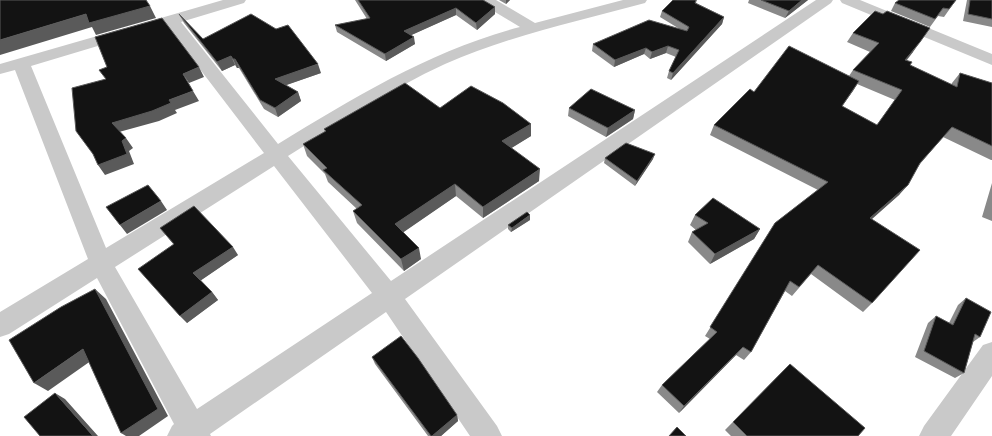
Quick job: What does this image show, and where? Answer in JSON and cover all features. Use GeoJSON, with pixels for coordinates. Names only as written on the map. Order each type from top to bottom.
{"type":"FeatureCollection","features":[{"type":"Feature","properties":{"kind":"street"},"geometry":{"type":"LineString","coordinates":[[239,0],[10,66],[101,263],[190,434],[389,296],[826,0]]}},
{"type":"Feature","properties":{"kind":"street"},"geometry":{"type":"LineString","coordinates":[[485,0],[518,18],[532,28]]}},
{"type":"Feature","properties":{"kind":"street"},"geometry":{"type":"LineString","coordinates":[[0,326],[369,97],[439,61],[512,34],[640,0]]}},
{"type":"Feature","properties":{"kind":"street"},"geometry":{"type":"LineString","coordinates":[[847,0],[992,60]]}},
{"type":"Feature","properties":{"kind":"street"},"geometry":{"type":"LineString","coordinates":[[171,20],[276,155],[389,296],[487,436]]}},
{"type":"Feature","properties":{"kind":"street"},"geometry":{"type":"LineString","coordinates":[[934,436],[992,354]]}},
{"type":"Feature","properties":{"kind":"building"},"geometry":{"type":"Polygon","coordinates":[[[0,0],[146,0],[150,6],[89,23],[86,14],[0,40],[0,0]]]}},
{"type":"Feature","properties":{"kind":"building"},"geometry":{"type":"Polygon","coordinates":[[[358,0],[483,0],[495,7],[476,23],[456,8],[404,31],[414,37],[385,54],[335,25],[370,18],[358,0]]]}},
{"type":"Feature","properties":{"kind":"building"},"geometry":{"type":"Polygon","coordinates":[[[673,0],[696,0],[695,3],[724,17],[673,73],[669,71],[679,50],[668,46],[652,52],[646,48],[615,60],[593,44],[649,20],[687,31],[689,27],[662,11],[673,0]]]}},
{"type":"Feature","properties":{"kind":"building"},"geometry":{"type":"Polygon","coordinates":[[[761,0],[802,0],[789,11],[761,0]]]}},
{"type":"Feature","properties":{"kind":"building"},"geometry":{"type":"Polygon","coordinates":[[[899,0],[956,0],[949,9],[943,8],[935,19],[895,3],[899,0]]]}},
{"type":"Feature","properties":{"kind":"building"},"geometry":{"type":"Polygon","coordinates":[[[970,0],[992,0],[992,19],[968,14],[970,0]]]}},
{"type":"Feature","properties":{"kind":"building"},"geometry":{"type":"Polygon","coordinates":[[[875,11],[883,14],[887,11],[930,28],[905,60],[912,62],[910,65],[957,87],[960,73],[992,83],[992,146],[952,127],[920,163],[908,185],[870,218],[920,250],[872,303],[818,265],[799,287],[790,281],[751,352],[743,347],[684,406],[662,385],[717,332],[710,327],[775,223],[828,182],[714,125],[750,89],[754,92],[789,46],[859,81],[842,106],[877,125],[902,90],[853,70],[879,43],[853,33],[875,11]]]}},
{"type":"Feature","properties":{"kind":"building"},"geometry":{"type":"Polygon","coordinates":[[[179,14],[203,39],[251,14],[276,29],[288,25],[318,64],[275,79],[298,92],[275,108],[260,100],[235,59],[231,56],[217,62],[179,14]]]}},
{"type":"Feature","properties":{"kind":"building"},"geometry":{"type":"Polygon","coordinates":[[[162,18],[199,67],[183,74],[193,91],[169,100],[171,103],[152,111],[112,123],[126,138],[122,141],[127,154],[98,165],[93,154],[76,131],[72,88],[106,79],[99,70],[107,67],[95,37],[162,18]]]}},
{"type":"Feature","properties":{"kind":"building"},"geometry":{"type":"Polygon","coordinates":[[[405,83],[440,108],[471,86],[503,103],[531,124],[502,141],[540,169],[483,207],[455,184],[395,224],[419,248],[401,259],[353,211],[362,205],[323,170],[327,168],[303,144],[326,131],[324,129],[405,83]]]}},
{"type":"Feature","properties":{"kind":"building"},"geometry":{"type":"Polygon","coordinates":[[[591,89],[635,110],[608,128],[569,108],[591,89]]]}},
{"type":"Feature","properties":{"kind":"building"},"geometry":{"type":"Polygon","coordinates":[[[626,143],[655,154],[637,181],[605,158],[626,143]]]}},
{"type":"Feature","properties":{"kind":"building"},"geometry":{"type":"Polygon","coordinates":[[[148,185],[161,201],[120,225],[106,207],[148,185]]]}},
{"type":"Feature","properties":{"kind":"building"},"geometry":{"type":"Polygon","coordinates":[[[713,198],[760,229],[715,254],[692,232],[708,223],[695,215],[713,198]]]}},
{"type":"Feature","properties":{"kind":"building"},"geometry":{"type":"Polygon","coordinates":[[[194,206],[233,247],[193,273],[212,292],[180,316],[138,269],[174,244],[160,228],[194,206]]]}},
{"type":"Feature","properties":{"kind":"building"},"geometry":{"type":"Polygon","coordinates":[[[527,212],[530,215],[512,228],[508,225],[527,212]]]}},
{"type":"Feature","properties":{"kind":"building"},"geometry":{"type":"Polygon","coordinates":[[[95,289],[158,409],[121,433],[83,349],[34,383],[9,340],[61,307],[95,289]]]}},
{"type":"Feature","properties":{"kind":"building"},"geometry":{"type":"Polygon","coordinates":[[[966,298],[991,312],[980,337],[975,334],[964,373],[924,351],[936,316],[953,325],[966,298]]]}},
{"type":"Feature","properties":{"kind":"building"},"geometry":{"type":"Polygon","coordinates":[[[401,336],[457,415],[432,436],[372,357],[401,336]]]}},
{"type":"Feature","properties":{"kind":"building"},"geometry":{"type":"Polygon","coordinates":[[[790,364],[865,428],[858,436],[747,436],[733,422],[790,364]]]}},
{"type":"Feature","properties":{"kind":"building"},"geometry":{"type":"Polygon","coordinates":[[[55,393],[93,436],[40,436],[24,417],[55,393]]]}},
{"type":"Feature","properties":{"kind":"building"},"geometry":{"type":"Polygon","coordinates":[[[677,427],[686,436],[669,436],[677,427]]]}}]}
